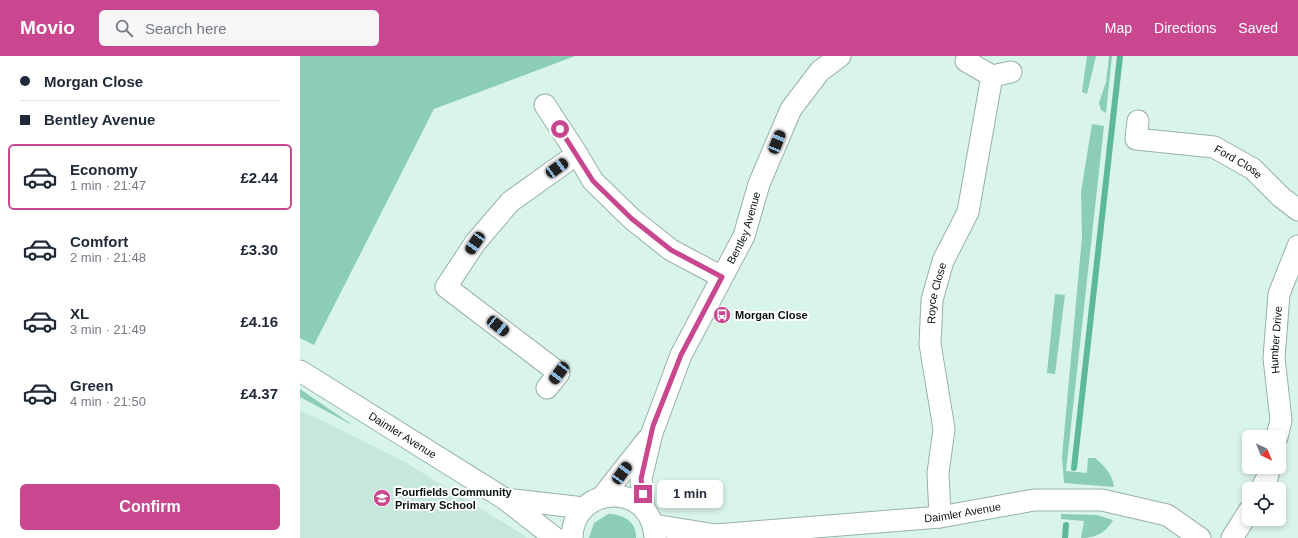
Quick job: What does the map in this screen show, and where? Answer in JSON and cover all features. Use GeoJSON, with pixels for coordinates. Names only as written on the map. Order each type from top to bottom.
{"type":"FeatureCollection","features":[{"type":"Feature","properties":{"kind":"street","name":"Bentley Avenue"},"geometry":{"type":"LineString","coordinates":[[651,524],[641,479],[652,433],[681,355],[744,236],[759,184],[792,109],[820,71],[840,56]]}},
{"type":"Feature","properties":{"kind":"street","name":"Royce Close"},"geometry":{"type":"LineString","coordinates":[[940,517],[938,473],[944,429],[930,344],[932,300],[943,261],[968,212],[1001,74],[966,61]]}},
{"type":"Feature","properties":{"kind":"street"},"geometry":{"type":"LineString","coordinates":[[545,105],[593,181],[632,219],[671,250],[722,277]]}},
{"type":"Feature","properties":{"kind":"street","name":"Ford Close"},"geometry":{"type":"LineString","coordinates":[[1138,121],[1136,139],[1214,147],[1253,169],[1281,197],[1298,210]]}},
{"type":"Feature","properties":{"kind":"street"},"geometry":{"type":"LineString","coordinates":[[547,388],[559,373],[446,287],[475,243],[510,202],[577,154]]}},
{"type":"Feature","properties":{"kind":"street","name":"Humber Drive"},"geometry":{"type":"LineString","coordinates":[[1279,430],[1281,420],[1274,358],[1279,294],[1298,246]]}},
{"type":"Feature","properties":{"kind":"street","name":"Daimler Avenue"},"geometry":{"type":"LineString","coordinates":[[300,371],[505,499],[555,538]]}},
{"type":"Feature","properties":{"kind":"street","name":"Bentley Avenue"},"geometry":{"type":"LineString","coordinates":[[602,497],[652,433]]}},
{"type":"Feature","properties":{"kind":"street"},"geometry":{"type":"LineString","coordinates":[[572,538],[576,519],[584,508],[602,497],[625,497],[651,524]]}},
{"type":"Feature","properties":{"kind":"street","name":"Daimler Avenue"},"geometry":{"type":"LineString","coordinates":[[505,499],[584,508]]}},
{"type":"Feature","properties":{"kind":"street","name":"Daimler Avenue"},"geometry":{"type":"LineString","coordinates":[[651,524],[709,537],[813,533],[940,517],[1034,500],[1102,500],[1167,515],[1200,538]]}},
{"type":"Feature","properties":{"kind":"street"},"geometry":{"type":"LineString","coordinates":[[1232,538],[1242,522]]}},
{"type":"Feature","properties":{"kind":"shaded area","name":"Fourfields Community Primary School"},"geometry":{"type":"Polygon","coordinates":[[[300,410],[405,462],[522,534],[526,538],[300,538],[300,410]]]}},
{"type":"Feature","properties":{"kind":"green space"},"geometry":{"type":"Polygon","coordinates":[[[300,56],[575,56],[434,109],[314,345],[300,338],[300,56]]]}},
{"type":"Feature","properties":{"kind":"green space"},"geometry":{"type":"Polygon","coordinates":[[[1087,56],[1096,56],[1087,94],[1082,92],[1087,56]]]}},
{"type":"Feature","properties":{"kind":"green space"},"geometry":{"type":"Polygon","coordinates":[[[1109,56],[1112,56],[1106,113],[1101,110],[1099,103],[1106,82],[1109,56]]]}},
{"type":"Feature","properties":{"kind":"green space"},"geometry":{"type":"Polygon","coordinates":[[[1092,124],[1104,126],[1066,471],[1087,473],[1088,458],[1095,458],[1110,474],[1114,487],[1064,483],[1062,457],[1082,237],[1081,192],[1092,124]]]}},
{"type":"Feature","properties":{"kind":"green space"},"geometry":{"type":"Polygon","coordinates":[[[1055,294],[1065,295],[1055,374],[1047,373],[1055,294]]]}},
{"type":"Feature","properties":{"kind":"green space"},"geometry":{"type":"Polygon","coordinates":[[[300,389],[354,426],[300,397],[300,389]]]}},
{"type":"Feature","properties":{"kind":"green space"},"geometry":{"type":"Polygon","coordinates":[[[608,514],[624,517],[632,523],[636,532],[636,538],[589,538],[594,523],[608,514]]]}},
{"type":"Feature","properties":{"kind":"green space"},"geometry":{"type":"Polygon","coordinates":[[[1061,514],[1097,515],[1113,520],[1110,525],[1100,534],[1081,538],[1084,521],[1061,519],[1061,514]]]}},
{"type":"Feature","properties":{"kind":"waterway"},"geometry":{"type":"LineString","coordinates":[[1074,468],[1120,56]]}},
{"type":"Feature","properties":{"kind":"waterway"},"geometry":{"type":"LineString","coordinates":[[1065,538],[1066,525]]}},
{"type":"Feature","properties":{"kind":"place","name":"Morgan Close"},"geometry":{"type":"Point","coordinates":[722,315]}},
{"type":"Feature","properties":{"kind":"place","name":"Fourfields Community Primary School"},"geometry":{"type":"Point","coordinates":[382,498]}},
{"type":"Feature","properties":{"kind":"route"},"geometry":{"type":"LineString","coordinates":[[560,129],[593,181],[632,219],[671,250],[722,277],[681,355],[653,426],[641,479],[643,494]]}}]}
